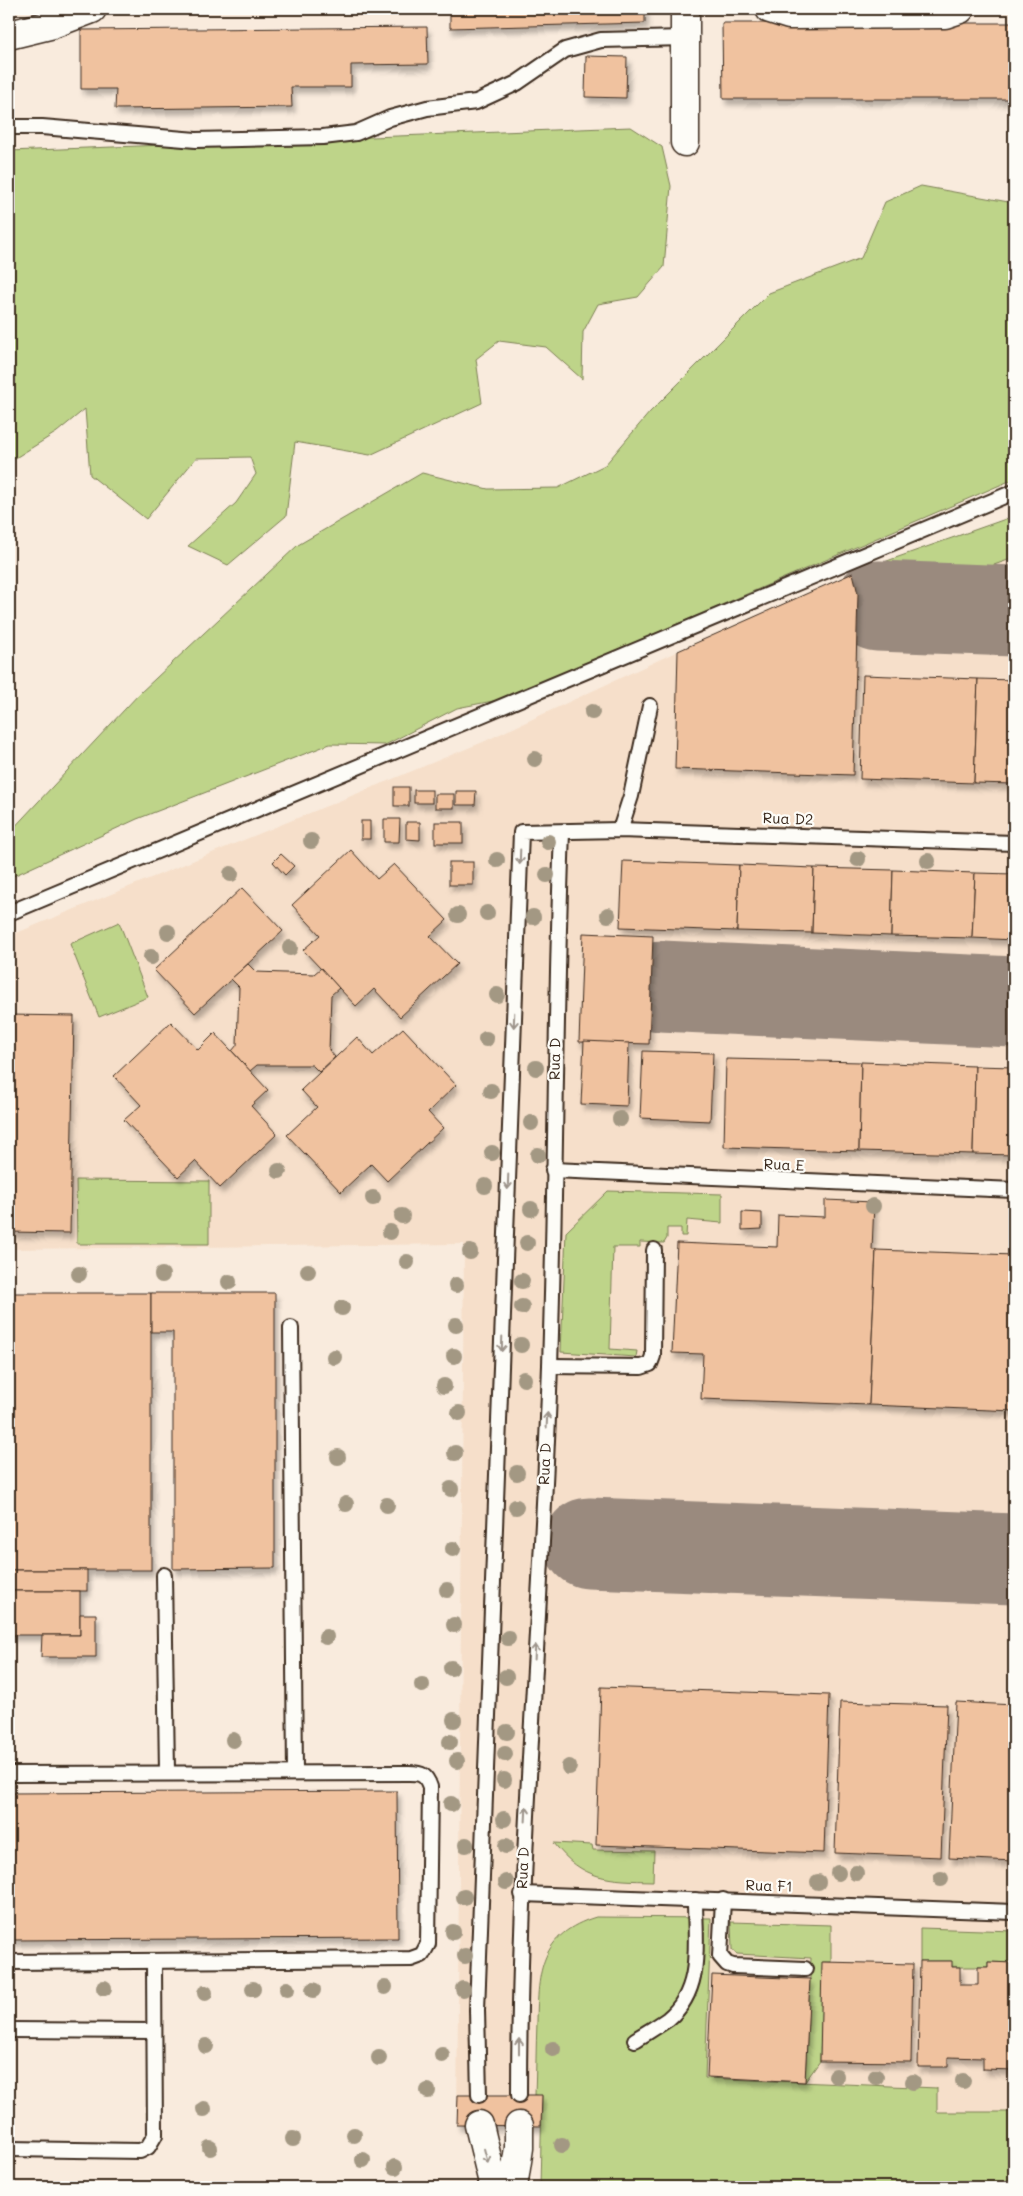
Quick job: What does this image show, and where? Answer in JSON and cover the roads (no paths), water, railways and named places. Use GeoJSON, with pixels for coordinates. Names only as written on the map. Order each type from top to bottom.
{"type":"FeatureCollection","features":[{"type":"Feature","properties":{"kind":"street"},"geometry":{"type":"LineString","coordinates":[[9,35],[50,17],[92,9]]}},
{"type":"Feature","properties":{"kind":"street"},"geometry":{"type":"LineString","coordinates":[[685,9],[686,142]]}},
{"type":"Feature","properties":{"kind":"street"},"geometry":{"type":"LineString","coordinates":[[770,9],[789,15],[945,14],[960,9]]}},
{"type":"Feature","properties":{"kind":"street"},"geometry":{"type":"LineString","coordinates":[[479,2125],[494,2187]]}},
{"type":"Feature","properties":{"kind":"street"},"geometry":{"type":"LineString","coordinates":[[513,2187],[519,2148],[519,2126]]}},
{"type":"Feature","properties":{"kind":"lane"},"geometry":{"type":"LineString","coordinates":[[9,127],[42,127],[196,140],[323,137],[356,133],[390,118],[427,108],[476,102],[517,83],[565,50],[601,40],[685,38]]}},
{"type":"Feature","properties":{"kind":"lane"},"geometry":{"type":"LineString","coordinates":[[9,913],[1014,492]]}},
{"type":"Feature","properties":{"kind":"lane"},"geometry":{"type":"LineString","coordinates":[[620,830],[631,796],[650,706]]}},
{"type":"Feature","properties":{"kind":"lane","name":"Rua D2"},"geometry":{"type":"LineString","coordinates":[[478,2095],[477,2010],[520,832],[620,830],[1014,842]]}},
{"type":"Feature","properties":{"kind":"lane","name":"Rua D"},"geometry":{"type":"LineString","coordinates":[[519,2095],[522,1894],[550,1366],[562,832]]}},
{"type":"Feature","properties":{"kind":"lane","name":"Rua E"},"geometry":{"type":"LineString","coordinates":[[553,1170],[1014,1190]]}},
{"type":"Feature","properties":{"kind":"lane"},"geometry":{"type":"LineString","coordinates":[[550,1366],[641,1367],[650,1364],[652,1356],[654,1250]]}},
{"type":"Feature","properties":{"kind":"lane"},"geometry":{"type":"LineString","coordinates":[[291,1328],[295,1772]]}},
{"type":"Feature","properties":{"kind":"lane"},"geometry":{"type":"LineString","coordinates":[[164,1575],[167,1772]]}},
{"type":"Feature","properties":{"kind":"lane"},"geometry":{"type":"LineString","coordinates":[[9,1774],[167,1772],[421,1773],[427,1778],[430,1787],[428,1944],[422,1955],[411,1959],[9,1962]]}},
{"type":"Feature","properties":{"kind":"lane","name":"Rua F1"},"geometry":{"type":"LineString","coordinates":[[522,1894],[1014,1912]]}},
{"type":"Feature","properties":{"kind":"lane"},"geometry":{"type":"LineString","coordinates":[[635,2040],[668,2018],[681,2005],[692,1987],[695,1964],[695,1900]]}},
{"type":"Feature","properties":{"kind":"lane"},"geometry":{"type":"LineString","coordinates":[[723,1900],[720,1956],[723,1961],[733,1966],[805,1969]]}},
{"type":"Feature","properties":{"kind":"lane"},"geometry":{"type":"LineString","coordinates":[[9,2149],[140,2151],[148,2147],[155,2135],[154,1962]]}},
{"type":"Feature","properties":{"kind":"lane"},"geometry":{"type":"LineString","coordinates":[[9,2030],[154,2031]]}}]}
